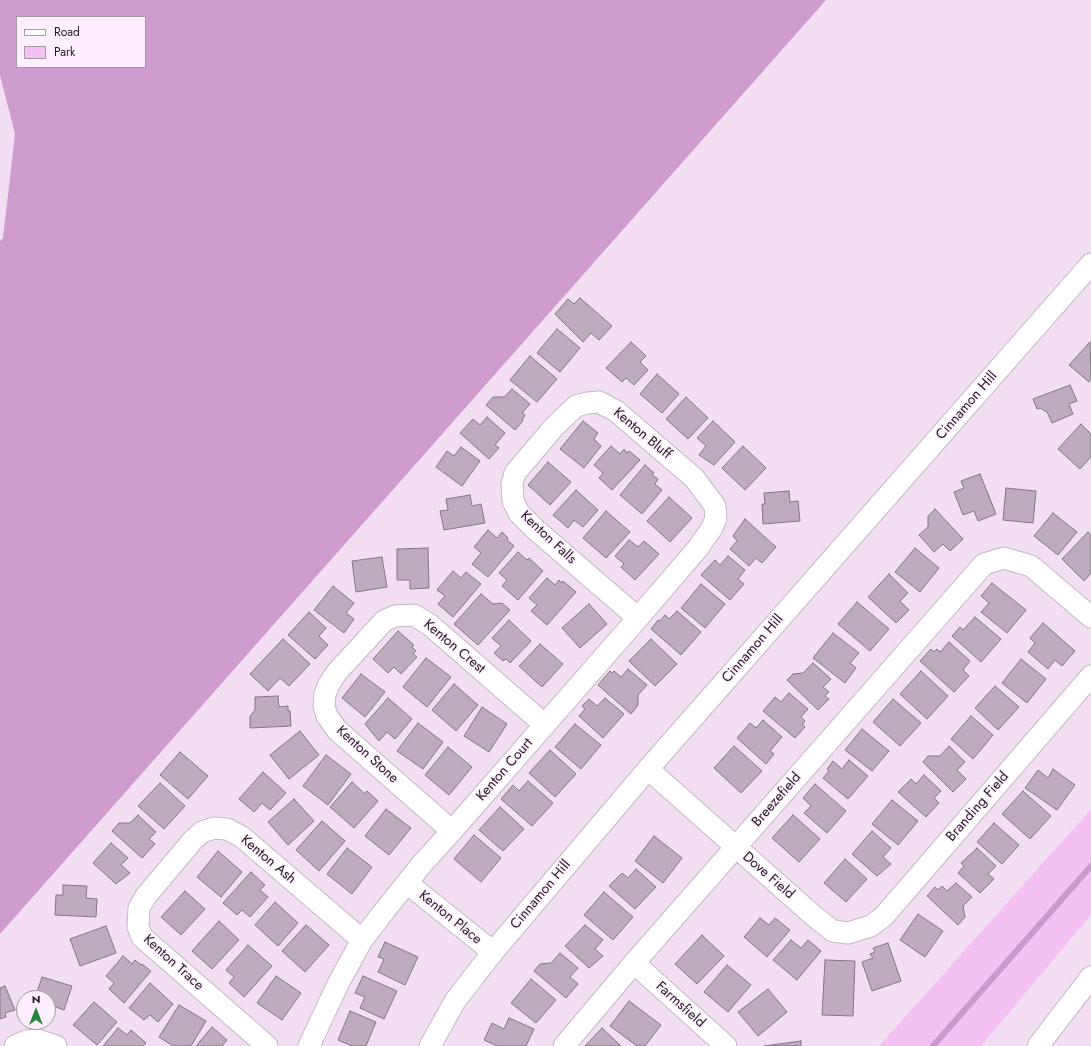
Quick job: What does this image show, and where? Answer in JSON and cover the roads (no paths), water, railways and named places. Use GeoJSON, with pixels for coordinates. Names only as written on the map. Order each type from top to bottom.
{"type":"FeatureCollection","features":[{"type":"Feature","properties":{"kind":"street","name":"Cinnamon Hill"},"geometry":{"type":"LineString","coordinates":[[430,1046],[455,1001],[493,952],[648,769],[1091,264]]}},
{"type":"Feature","properties":{"kind":"street","name":"Kenton Bluff"},"geometry":{"type":"LineString","coordinates":[[541,442],[576,406],[599,402],[616,411],[694,478],[715,506]]}},
{"type":"Feature","properties":{"kind":"street","name":"Kenton Falls"},"geometry":{"type":"LineString","coordinates":[[541,442],[515,473],[512,484],[513,501],[518,513],[638,618]]}},
{"type":"Feature","properties":{"kind":"street","name":"Kenton Court"},"geometry":{"type":"LineString","coordinates":[[309,1046],[338,984],[362,940],[422,864],[545,725],[698,548],[712,528],[716,518],[715,506]]}},
{"type":"Feature","properties":{"kind":"street","name":"Breezefield"},"geometry":{"type":"LineString","coordinates":[[564,1046],[735,847],[984,564],[1004,558],[1031,566],[1091,617]]}},
{"type":"Feature","properties":{"kind":"street","name":"Kenton Crest"},"geometry":{"type":"LineString","coordinates":[[360,648],[384,621],[395,616],[414,615],[430,625],[545,725]]}},
{"type":"Feature","properties":{"kind":"street","name":"Kenton Stone"},"geometry":{"type":"LineString","coordinates":[[360,648],[329,684],[325,694],[324,706],[327,716],[337,730],[452,831]]}},
{"type":"Feature","properties":{"kind":"street","name":"Branding Field"},"geometry":{"type":"LineString","coordinates":[[859,930],[871,926],[884,916],[1091,676]]}},
{"type":"Feature","properties":{"kind":"street","name":"Dove Field"},"geometry":{"type":"LineString","coordinates":[[648,769],[735,847],[833,931],[848,933],[859,930]]}},
{"type":"Feature","properties":{"kind":"street","name":"Kenton Ash"},"geometry":{"type":"LineString","coordinates":[[171,865],[202,832],[214,828],[227,829],[242,837],[362,940]]}},
{"type":"Feature","properties":{"kind":"street","name":"Kenton Trace"},"geometry":{"type":"LineString","coordinates":[[171,865],[146,896],[139,908],[138,927],[142,937],[267,1046]]}},
{"type":"Feature","properties":{"kind":"street","name":"Kenton Place"},"geometry":{"type":"LineString","coordinates":[[407,883],[493,952]]}},
{"type":"Feature","properties":{"kind":"street","name":"Farmsfield"},"geometry":{"type":"LineString","coordinates":[[634,963],[726,1046]]}},
{"type":"Feature","properties":{"kind":"street"},"geometry":{"type":"LineString","coordinates":[[1038,1046],[1091,977]]}},
{"type":"Feature","properties":{"kind":"street"},"geometry":{"type":"LineString","coordinates":[[21,1044],[37,1040],[56,1046]]}},
{"type":"Feature","properties":{"kind":"waterway"},"geometry":{"type":"LineString","coordinates":[[933,1046],[1091,866]]}}]}
